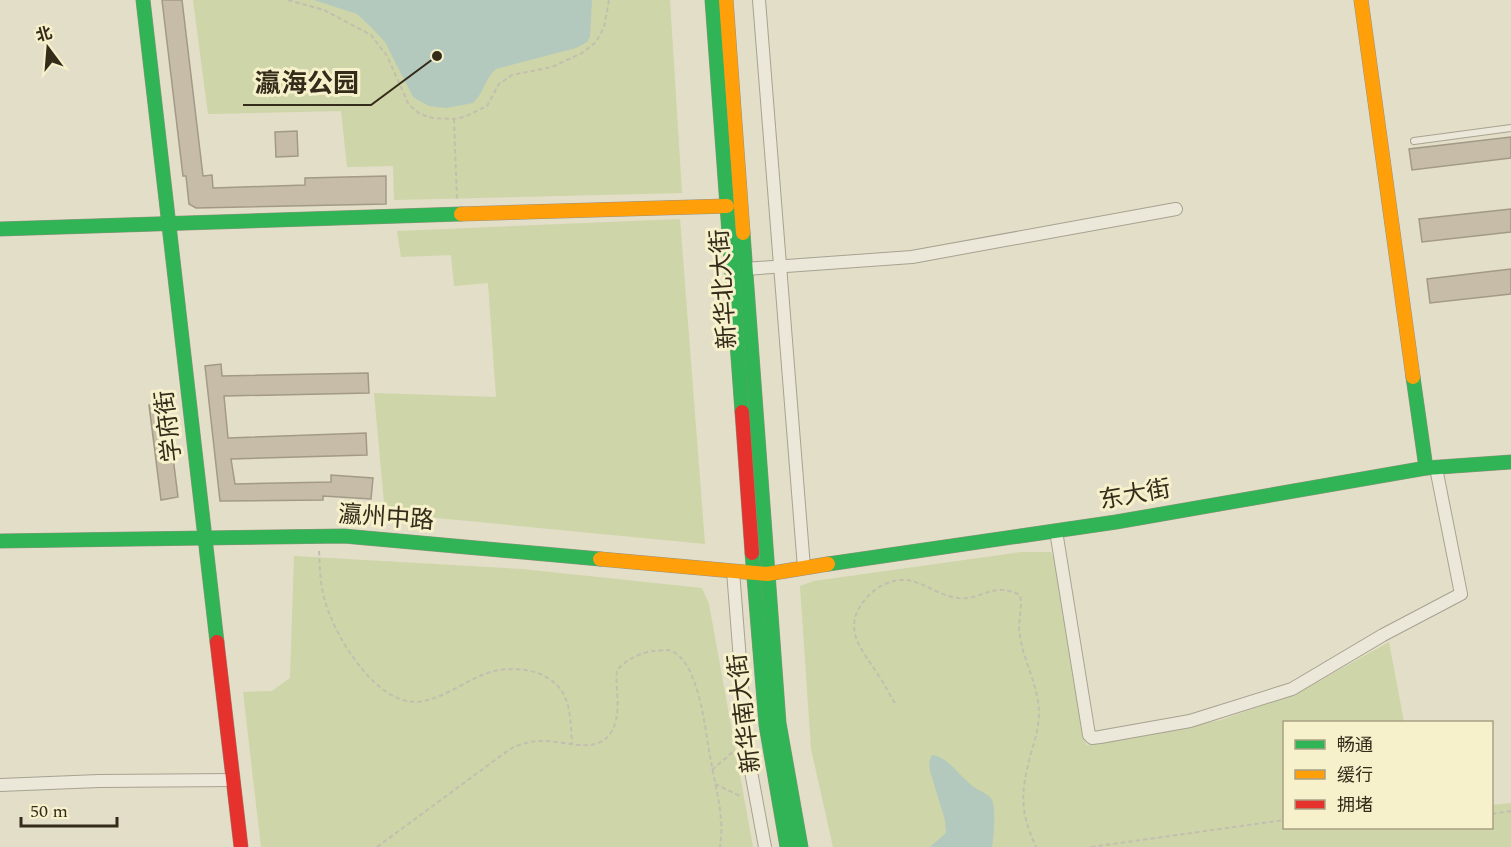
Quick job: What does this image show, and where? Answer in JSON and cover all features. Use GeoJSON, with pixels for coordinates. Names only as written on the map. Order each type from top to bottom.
{"type":"FeatureCollection","features":[{"type":"Feature","properties":{"kind":"street","name":"学府街"},"geometry":{"type":"LineString","coordinates":[[143,0],[241,847]]}},
{"type":"Feature","properties":{"kind":"street","name":"新华北大街"},"geometry":{"type":"LineString","coordinates":[[712,0],[727,206],[760,574]]}},
{"type":"Feature","properties":{"kind":"street","name":"新华北大街"},"geometry":{"type":"LineString","coordinates":[[726,0],[745,269],[760,574]]}},
{"type":"Feature","properties":{"kind":"street"},"geometry":{"type":"LineString","coordinates":[[759,0],[804,568]]}},
{"type":"Feature","properties":{"kind":"street"},"geometry":{"type":"LineString","coordinates":[[1056,531],[1089,735],[1092,738],[1190,721],[1292,689],[1383,635],[1461,594],[1431,468],[1383,170],[1361,0]]}},
{"type":"Feature","properties":{"kind":"street"},"geometry":{"type":"LineString","coordinates":[[0,229],[727,206]]}},
{"type":"Feature","properties":{"kind":"street"},"geometry":{"type":"LineString","coordinates":[[745,269],[912,257],[1176,209]]}},
{"type":"Feature","properties":{"kind":"street","name":"东大街"},"geometry":{"type":"LineString","coordinates":[[760,574],[1116,522],[1431,468],[1511,462]]}},
{"type":"Feature","properties":{"kind":"street","name":"瀛州中路"},"geometry":{"type":"LineString","coordinates":[[0,541],[344,536],[760,574]]}},
{"type":"Feature","properties":{"kind":"street"},"geometry":{"type":"LineString","coordinates":[[733,571],[746,740],[765,847]]}},
{"type":"Feature","properties":{"kind":"street","name":"新华南大街"},"geometry":{"type":"LineString","coordinates":[[760,574],[766,725],[787,847]]}},
{"type":"Feature","properties":{"kind":"street","name":"新华南大街"},"geometry":{"type":"LineString","coordinates":[[760,574],[779,723],[801,847]]}},
{"type":"Feature","properties":{"kind":"street"},"geometry":{"type":"LineString","coordinates":[[0,785],[99,781],[233,780]]}},
{"type":"Feature","properties":{"kind":"lane"},"geometry":{"type":"LineString","coordinates":[[1414,141],[1511,128]]}},
{"type":"Feature","properties":{"kind":"path"},"geometry":{"type":"LineString","coordinates":[[288,0],[324,10],[371,35],[387,56],[409,105],[420,114],[434,118],[453,119],[464,117],[487,106],[499,84],[512,75],[552,67],[582,53],[596,42],[604,27],[609,0]]}},
{"type":"Feature","properties":{"kind":"path"},"geometry":{"type":"LineString","coordinates":[[453,119],[458,214]]}},
{"type":"Feature","properties":{"kind":"path"},"geometry":{"type":"LineString","coordinates":[[318,536],[320,581],[334,627],[368,676],[385,691],[396,697],[422,702],[496,670],[533,671],[549,680],[564,694],[570,713],[573,744]]}},
{"type":"Feature","properties":{"kind":"path"},"geometry":{"type":"LineString","coordinates":[[895,704],[857,642],[854,629],[858,607],[875,588],[904,580],[960,599],[1004,589],[1020,595],[1022,611],[1019,636],[1037,694],[1039,714],[1022,795],[1029,833],[1035,847]]}},
{"type":"Feature","properties":{"kind":"path"},"geometry":{"type":"LineString","coordinates":[[376,847],[510,749],[524,743],[541,741],[582,746],[595,744],[605,738],[613,731],[618,707],[617,670],[623,663],[651,651],[669,650],[683,660],[691,672],[699,699],[720,816],[720,847]]}},
{"type":"Feature","properties":{"kind":"path"},"geometry":{"type":"LineString","coordinates":[[712,770],[746,740]]}},
{"type":"Feature","properties":{"kind":"path"},"geometry":{"type":"LineString","coordinates":[[715,784],[757,803]]}},
{"type":"Feature","properties":{"kind":"path"},"geometry":{"type":"LineString","coordinates":[[1493,814],[1511,811]]}},
{"type":"Feature","properties":{"kind":"path"},"geometry":{"type":"LineString","coordinates":[[1091,847],[1283,820]]}},
{"type":"Feature","properties":{"kind":"green space"},"geometry":{"type":"Polygon","coordinates":[[[193,0],[670,0],[682,193],[394,200],[393,166],[347,167],[341,111],[208,114],[193,0]]]}},
{"type":"Feature","properties":{"kind":"green space"},"geometry":{"type":"Polygon","coordinates":[[[680,219],[705,544],[385,513],[374,393],[496,397],[488,283],[454,286],[451,255],[401,257],[397,231],[680,219]]]}},
{"type":"Feature","properties":{"kind":"green space"},"geometry":{"type":"Polygon","coordinates":[[[1021,552],[1051,552],[1058,567],[1084,740],[1087,745],[1221,720],[1299,692],[1389,642],[1404,721],[1283,721],[1283,829],[1493,829],[1493,805],[1511,803],[1511,847],[833,847],[811,749],[800,586],[814,581],[1021,552]]]}},
{"type":"Feature","properties":{"kind":"green space"},"geometry":{"type":"Polygon","coordinates":[[[294,556],[522,569],[702,588],[709,604],[753,847],[261,847],[243,692],[272,691],[290,678],[294,556]]]}},
{"type":"Feature","properties":{"kind":"shaded area"},"geometry":{"type":"Polygon","coordinates":[[[314,0],[592,0],[590,37],[587,42],[576,48],[496,69],[473,103],[446,108],[429,106],[413,97],[385,42],[357,14],[314,0]]]}},
{"type":"Feature","properties":{"kind":"shaded area"},"geometry":{"type":"Polygon","coordinates":[[[932,755],[950,764],[971,785],[991,798],[994,816],[992,847],[930,847],[946,833],[945,820],[930,771],[929,762],[932,755]]]}},
{"type":"Feature","properties":{"kind":"building"},"geometry":{"type":"Polygon","coordinates":[[[162,0],[182,0],[203,176],[212,175],[213,188],[305,185],[305,178],[386,176],[386,204],[196,208],[189,204],[186,176],[183,176],[162,0]]]}},
{"type":"Feature","properties":{"kind":"building"},"geometry":{"type":"Polygon","coordinates":[[[297,131],[298,156],[276,157],[275,132],[297,131]]]}},
{"type":"Feature","properties":{"kind":"building"},"geometry":{"type":"Polygon","coordinates":[[[1511,137],[1511,158],[1412,170],[1409,149],[1511,137]]]}},
{"type":"Feature","properties":{"kind":"building"},"geometry":{"type":"Polygon","coordinates":[[[1511,209],[1511,232],[1422,242],[1419,219],[1511,209]]]}},
{"type":"Feature","properties":{"kind":"building"},"geometry":{"type":"Polygon","coordinates":[[[1511,269],[1511,294],[1430,303],[1427,279],[1511,269]]]}},
{"type":"Feature","properties":{"kind":"building"},"geometry":{"type":"Polygon","coordinates":[[[221,364],[222,376],[368,373],[369,393],[224,396],[228,438],[366,433],[367,455],[231,459],[235,484],[331,482],[331,475],[373,478],[371,499],[323,496],[323,500],[220,501],[205,366],[221,364]]]}},
{"type":"Feature","properties":{"kind":"building"},"geometry":{"type":"Polygon","coordinates":[[[166,402],[178,497],[161,500],[149,405],[166,402]]]}},
{"type":"Feature","properties":{"kind":"traffic: fast"},"geometry":{"type":"LineString","coordinates":[[143,0],[217,642]]}},
{"type":"Feature","properties":{"kind":"traffic: fast"},"geometry":{"type":"LineString","coordinates":[[712,0],[742,412]]}},
{"type":"Feature","properties":{"kind":"traffic: fast"},"geometry":{"type":"LineString","coordinates":[[0,229],[461,214]]}},
{"type":"Feature","properties":{"kind":"traffic: fast"},"geometry":{"type":"LineString","coordinates":[[743,233],[779,723],[801,847]]}},
{"type":"Feature","properties":{"kind":"traffic: fast"},"geometry":{"type":"LineString","coordinates":[[1413,377],[1426,468]]}},
{"type":"Feature","properties":{"kind":"traffic: fast"},"geometry":{"type":"LineString","coordinates":[[828,564],[1116,522],[1426,468],[1511,462]]}},
{"type":"Feature","properties":{"kind":"traffic: fast"},"geometry":{"type":"LineString","coordinates":[[0,541],[344,536],[600,559]]}},
{"type":"Feature","properties":{"kind":"traffic: fast"},"geometry":{"type":"LineString","coordinates":[[752,553],[766,725],[787,847]]}},
{"type":"Feature","properties":{"kind":"traffic: slow"},"geometry":{"type":"LineString","coordinates":[[726,0],[743,233]]}},
{"type":"Feature","properties":{"kind":"traffic: slow"},"geometry":{"type":"LineString","coordinates":[[1361,0],[1413,377]]}},
{"type":"Feature","properties":{"kind":"traffic: slow"},"geometry":{"type":"LineString","coordinates":[[461,214],[727,206]]}},
{"type":"Feature","properties":{"kind":"traffic: slow"},"geometry":{"type":"LineString","coordinates":[[600,559],[767,574],[828,564]]}},
{"type":"Feature","properties":{"kind":"traffic: jam"},"geometry":{"type":"LineString","coordinates":[[742,412],[752,553]]}},
{"type":"Feature","properties":{"kind":"traffic: jam"},"geometry":{"type":"LineString","coordinates":[[217,642],[241,847]]}},
{"type":"Feature","properties":{"kind":"place","name":"瀛海公园"},"geometry":{"type":"Point","coordinates":[437,56]}}]}
